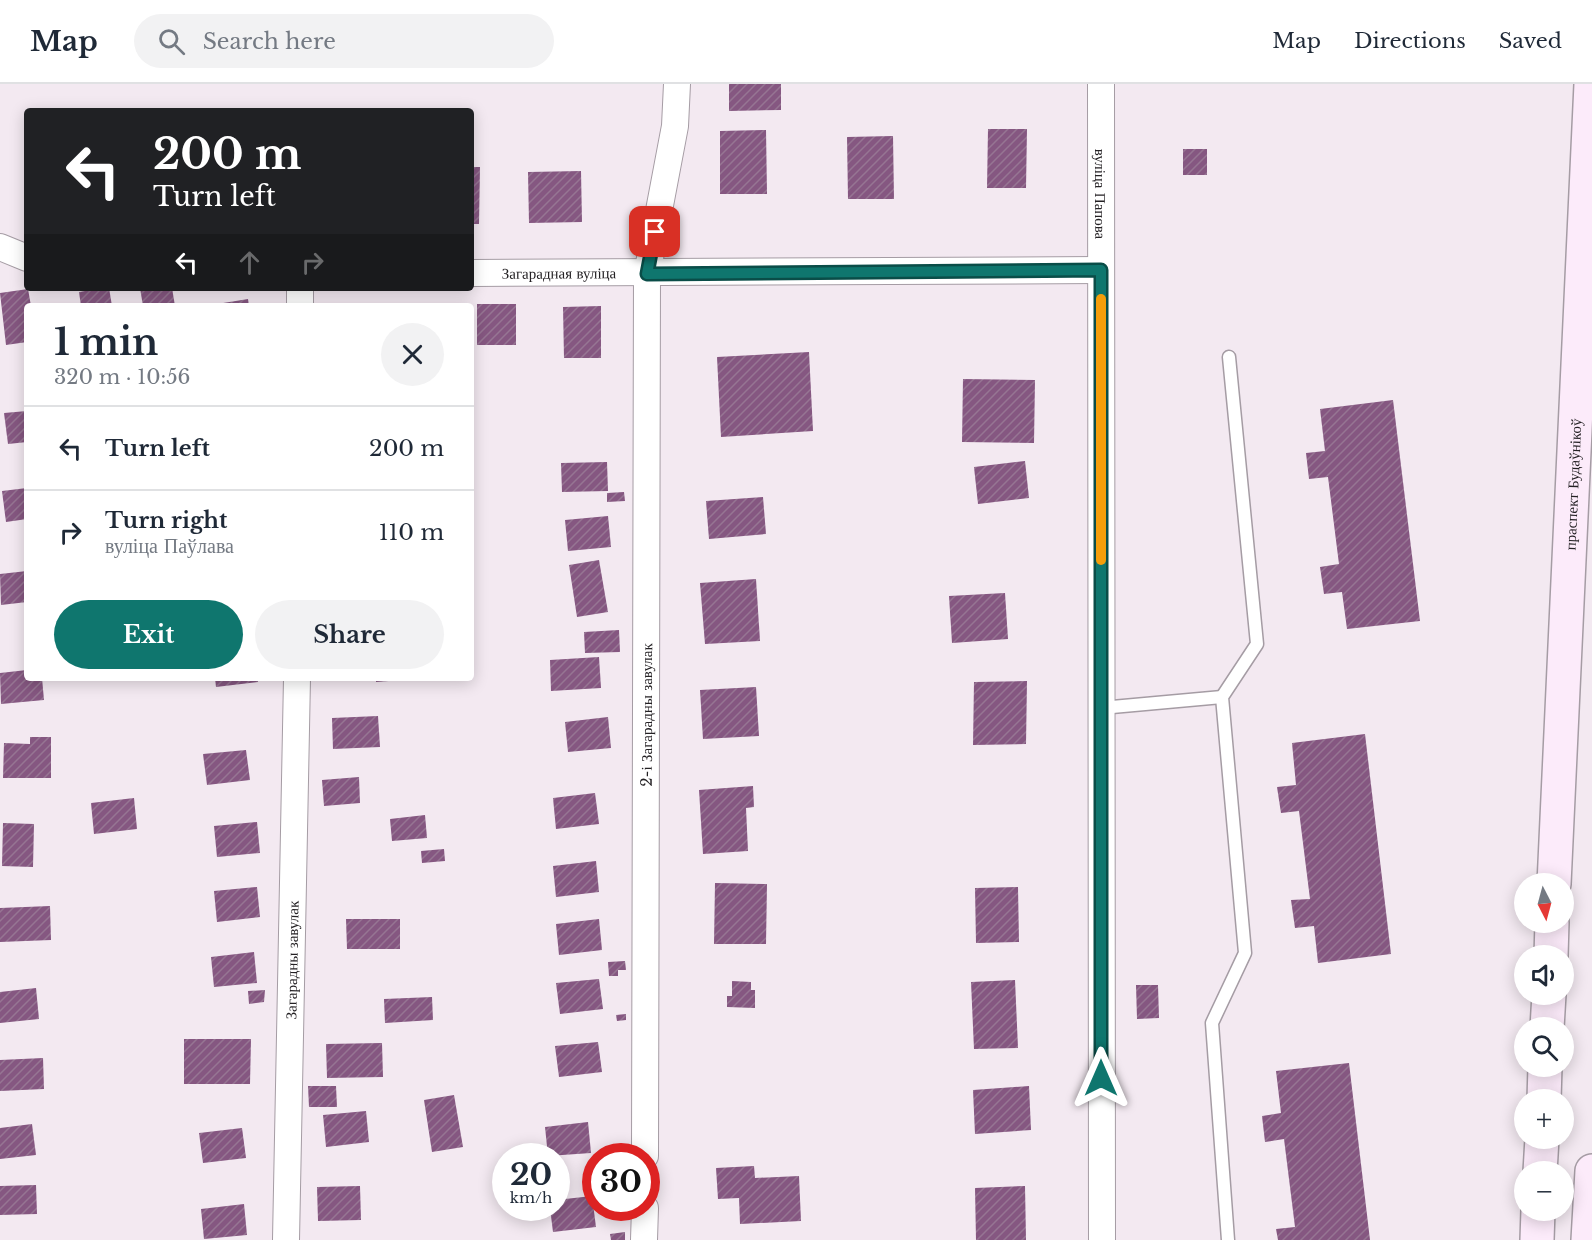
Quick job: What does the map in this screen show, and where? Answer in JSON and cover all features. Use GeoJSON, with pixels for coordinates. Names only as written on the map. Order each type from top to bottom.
{"type":"FeatureCollection","features":[{"type":"Feature","properties":{"kind":"main road","name":"праспект Будаўнікоў"},"geometry":{"type":"LineString","coordinates":[[1555,873],[1591,84]]}},
{"type":"Feature","properties":{"kind":"main road"},"geometry":{"type":"LineString","coordinates":[[1588,1240],[1592,1171]]}},
{"type":"Feature","properties":{"kind":"main road"},"geometry":{"type":"LineString","coordinates":[[1537,1240],[1538,1221]]}},
{"type":"Feature","properties":{"kind":"street","name":"2-і Загарадны завулак"},"geometry":{"type":"LineString","coordinates":[[645,1143],[647,274],[675,126],[677,84]]}},
{"type":"Feature","properties":{"kind":"street","name":"вуліца Папова"},"geometry":{"type":"LineString","coordinates":[[1101,84],[1102,1240]]}},
{"type":"Feature","properties":{"kind":"street"},"geometry":{"type":"LineString","coordinates":[[0,247],[24,257]]}},
{"type":"Feature","properties":{"kind":"street","name":"Загарадная вуліца"},"geometry":{"type":"LineString","coordinates":[[474,273],[647,274],[1101,270]]}},
{"type":"Feature","properties":{"kind":"street","name":"Загарадны завулак"},"geometry":{"type":"LineString","coordinates":[[286,1240],[297,681]]}},
{"type":"Feature","properties":{"kind":"street"},"geometry":{"type":"LineString","coordinates":[[644,1240],[645,1221]]}},
{"type":"Feature","properties":{"kind":"lane"},"geometry":{"type":"LineString","coordinates":[[1228,1240],[1212,1023],[1245,952],[1222,697],[1257,644],[1229,357]]}},
{"type":"Feature","properties":{"kind":"lane"},"geometry":{"type":"LineString","coordinates":[[1101,708],[1222,697]]}},
{"type":"Feature","properties":{"kind":"building"},"geometry":{"type":"Polygon","coordinates":[[[729,84],[781,84],[781,110],[729,111],[729,84]]]}},
{"type":"Feature","properties":{"kind":"building"},"geometry":{"type":"Polygon","coordinates":[[[988,129],[1027,129],[1026,188],[987,188],[988,129]]]}},
{"type":"Feature","properties":{"kind":"building"},"geometry":{"type":"Polygon","coordinates":[[[766,130],[767,194],[720,194],[720,131],[766,130]]]}},
{"type":"Feature","properties":{"kind":"building"},"geometry":{"type":"Polygon","coordinates":[[[893,136],[894,199],[848,199],[847,137],[893,136]]]}},
{"type":"Feature","properties":{"kind":"building"},"geometry":{"type":"Polygon","coordinates":[[[1183,149],[1207,149],[1207,175],[1183,175],[1183,149]]]}},
{"type":"Feature","properties":{"kind":"building"},"geometry":{"type":"Polygon","coordinates":[[[474,167],[480,167],[479,224],[474,224],[474,167]]]}},
{"type":"Feature","properties":{"kind":"building"},"geometry":{"type":"Polygon","coordinates":[[[581,171],[582,222],[529,223],[528,172],[581,171]]]}},
{"type":"Feature","properties":{"kind":"building"},"geometry":{"type":"Polygon","coordinates":[[[28,291],[30,303],[24,303],[24,342],[6,345],[0,293],[28,291]]]}},
{"type":"Feature","properties":{"kind":"building"},"geometry":{"type":"Polygon","coordinates":[[[110,291],[112,303],[81,303],[79,292],[110,291]]]}},
{"type":"Feature","properties":{"kind":"building"},"geometry":{"type":"Polygon","coordinates":[[[140,291],[172,291],[174,303],[142,303],[140,291]]]}},
{"type":"Feature","properties":{"kind":"building"},"geometry":{"type":"Polygon","coordinates":[[[248,299],[249,303],[223,303],[248,299]]]}},
{"type":"Feature","properties":{"kind":"building"},"geometry":{"type":"Polygon","coordinates":[[[477,304],[516,304],[516,345],[477,345],[477,304]]]}},
{"type":"Feature","properties":{"kind":"building"},"geometry":{"type":"Polygon","coordinates":[[[601,306],[601,358],[564,358],[563,307],[601,306]]]}},
{"type":"Feature","properties":{"kind":"building"},"geometry":{"type":"Polygon","coordinates":[[[809,352],[813,431],[721,437],[717,357],[809,352]]]}},
{"type":"Feature","properties":{"kind":"building"},"geometry":{"type":"Polygon","coordinates":[[[963,379],[1035,380],[1034,443],[962,442],[963,379]]]}},
{"type":"Feature","properties":{"kind":"building"},"geometry":{"type":"Polygon","coordinates":[[[1393,400],[1420,621],[1347,629],[1342,592],[1324,594],[1320,567],[1339,564],[1328,477],[1309,479],[1306,453],[1325,451],[1320,409],[1393,400]]]}},
{"type":"Feature","properties":{"kind":"building"},"geometry":{"type":"Polygon","coordinates":[[[24,411],[24,442],[8,444],[4,413],[24,411]]]}},
{"type":"Feature","properties":{"kind":"building"},"geometry":{"type":"Polygon","coordinates":[[[1025,461],[1029,498],[978,504],[974,467],[1025,461]]]}},
{"type":"Feature","properties":{"kind":"building"},"geometry":{"type":"Polygon","coordinates":[[[607,462],[608,491],[562,492],[561,463],[607,462]]]}},
{"type":"Feature","properties":{"kind":"building"},"geometry":{"type":"Polygon","coordinates":[[[24,488],[24,519],[6,522],[2,491],[24,488]]]}},
{"type":"Feature","properties":{"kind":"building"},"geometry":{"type":"Polygon","coordinates":[[[624,492],[625,501],[607,502],[607,493],[624,492]]]}},
{"type":"Feature","properties":{"kind":"building"},"geometry":{"type":"Polygon","coordinates":[[[763,497],[766,534],[709,539],[706,501],[763,497]]]}},
{"type":"Feature","properties":{"kind":"building"},"geometry":{"type":"Polygon","coordinates":[[[608,516],[611,547],[568,551],[565,520],[608,516]]]}},
{"type":"Feature","properties":{"kind":"building"},"geometry":{"type":"Polygon","coordinates":[[[599,560],[608,612],[577,617],[569,565],[599,560]]]}},
{"type":"Feature","properties":{"kind":"building"},"geometry":{"type":"Polygon","coordinates":[[[24,571],[24,602],[1,605],[0,574],[24,571]]]}},
{"type":"Feature","properties":{"kind":"building"},"geometry":{"type":"Polygon","coordinates":[[[756,579],[760,641],[705,644],[700,583],[756,579]]]}},
{"type":"Feature","properties":{"kind":"building"},"geometry":{"type":"Polygon","coordinates":[[[1005,593],[1008,639],[952,643],[949,596],[1005,593]]]}},
{"type":"Feature","properties":{"kind":"building"},"geometry":{"type":"Polygon","coordinates":[[[619,630],[620,652],[585,653],[584,632],[619,630]]]}},
{"type":"Feature","properties":{"kind":"building"},"geometry":{"type":"Polygon","coordinates":[[[599,657],[601,688],[551,691],[550,660],[599,657]]]}},
{"type":"Feature","properties":{"kind":"building"},"geometry":{"type":"Polygon","coordinates":[[[24,670],[24,681],[42,681],[44,700],[1,704],[0,673],[24,670]]]}},
{"type":"Feature","properties":{"kind":"building"},"geometry":{"type":"Polygon","coordinates":[[[215,681],[258,681],[258,682],[216,687],[215,681]]]}},
{"type":"Feature","properties":{"kind":"building"},"geometry":{"type":"Polygon","coordinates":[[[1027,681],[1026,744],[973,745],[974,682],[1027,681]]]}},
{"type":"Feature","properties":{"kind":"building"},"geometry":{"type":"Polygon","coordinates":[[[756,687],[759,736],[703,739],[700,690],[756,687]]]}},
{"type":"Feature","properties":{"kind":"building"},"geometry":{"type":"Polygon","coordinates":[[[378,716],[380,747],[333,749],[332,718],[378,716]]]}},
{"type":"Feature","properties":{"kind":"building"},"geometry":{"type":"Polygon","coordinates":[[[608,717],[611,748],[568,752],[565,722],[608,717]]]}},
{"type":"Feature","properties":{"kind":"building"},"geometry":{"type":"Polygon","coordinates":[[[1365,734],[1391,954],[1318,963],[1314,926],[1295,928],[1291,900],[1310,899],[1299,811],[1281,813],[1277,787],[1296,785],[1292,743],[1365,734]]]}},
{"type":"Feature","properties":{"kind":"building"},"geometry":{"type":"Polygon","coordinates":[[[30,737],[51,737],[51,778],[3,778],[4,743],[30,744],[30,737]]]}},
{"type":"Feature","properties":{"kind":"building"},"geometry":{"type":"Polygon","coordinates":[[[246,750],[250,780],[207,785],[203,754],[246,750]]]}},
{"type":"Feature","properties":{"kind":"building"},"geometry":{"type":"Polygon","coordinates":[[[359,777],[360,803],[324,806],[322,780],[359,777]]]}},
{"type":"Feature","properties":{"kind":"building"},"geometry":{"type":"Polygon","coordinates":[[[753,786],[754,807],[746,808],[748,851],[703,854],[699,790],[753,786]]]}},
{"type":"Feature","properties":{"kind":"building"},"geometry":{"type":"Polygon","coordinates":[[[595,793],[599,824],[556,829],[553,798],[595,793]]]}},
{"type":"Feature","properties":{"kind":"building"},"geometry":{"type":"Polygon","coordinates":[[[134,798],[137,829],[94,834],[91,803],[134,798]]]}},
{"type":"Feature","properties":{"kind":"building"},"geometry":{"type":"Polygon","coordinates":[[[425,815],[427,838],[392,841],[390,819],[425,815]]]}},
{"type":"Feature","properties":{"kind":"building"},"geometry":{"type":"Polygon","coordinates":[[[257,822],[260,853],[217,857],[214,826],[257,822]]]}},
{"type":"Feature","properties":{"kind":"building"},"geometry":{"type":"Polygon","coordinates":[[[3,823],[34,824],[33,867],[2,866],[3,823]]]}},
{"type":"Feature","properties":{"kind":"building"},"geometry":{"type":"Polygon","coordinates":[[[444,849],[445,861],[422,863],[421,851],[444,849]]]}},
{"type":"Feature","properties":{"kind":"building"},"geometry":{"type":"Polygon","coordinates":[[[596,861],[599,892],[556,897],[553,866],[596,861]]]}},
{"type":"Feature","properties":{"kind":"building"},"geometry":{"type":"Polygon","coordinates":[[[715,883],[767,884],[766,944],[714,944],[715,883]]]}},
{"type":"Feature","properties":{"kind":"building"},"geometry":{"type":"Polygon","coordinates":[[[257,887],[260,917],[217,922],[214,891],[257,887]]]}},
{"type":"Feature","properties":{"kind":"building"},"geometry":{"type":"Polygon","coordinates":[[[1018,887],[1019,942],[976,943],[975,888],[1018,887]]]}},
{"type":"Feature","properties":{"kind":"building"},"geometry":{"type":"Polygon","coordinates":[[[50,906],[51,940],[0,942],[0,908],[50,906]]]}},
{"type":"Feature","properties":{"kind":"building"},"geometry":{"type":"Polygon","coordinates":[[[346,919],[400,919],[400,949],[347,949],[346,919]]]}},
{"type":"Feature","properties":{"kind":"building"},"geometry":{"type":"Polygon","coordinates":[[[599,919],[602,950],[559,955],[556,924],[599,919]]]}},
{"type":"Feature","properties":{"kind":"building"},"geometry":{"type":"Polygon","coordinates":[[[254,952],[257,983],[214,987],[211,957],[254,952]]]}},
{"type":"Feature","properties":{"kind":"building"},"geometry":{"type":"Polygon","coordinates":[[[625,961],[626,970],[618,970],[618,976],[609,976],[608,962],[625,961]]]}},
{"type":"Feature","properties":{"kind":"building"},"geometry":{"type":"Polygon","coordinates":[[[599,979],[603,1009],[560,1014],[556,983],[599,979]]]}},
{"type":"Feature","properties":{"kind":"building"},"geometry":{"type":"Polygon","coordinates":[[[1015,980],[1018,1048],[974,1049],[971,982],[1015,980]]]}},
{"type":"Feature","properties":{"kind":"building"},"geometry":{"type":"Polygon","coordinates":[[[732,981],[751,982],[751,990],[755,990],[755,1008],[727,1007],[727,996],[732,996],[732,981]]]}},
{"type":"Feature","properties":{"kind":"building"},"geometry":{"type":"Polygon","coordinates":[[[1136,985],[1158,985],[1159,1018],[1137,1019],[1136,985]]]}},
{"type":"Feature","properties":{"kind":"building"},"geometry":{"type":"Polygon","coordinates":[[[36,988],[39,1019],[0,1023],[0,992],[36,988]]]}},
{"type":"Feature","properties":{"kind":"building"},"geometry":{"type":"Polygon","coordinates":[[[265,990],[264,1002],[249,1004],[248,991],[265,990]]]}},
{"type":"Feature","properties":{"kind":"building"},"geometry":{"type":"Polygon","coordinates":[[[432,997],[433,1020],[385,1023],[384,999],[432,997]]]}},
{"type":"Feature","properties":{"kind":"building"},"geometry":{"type":"Polygon","coordinates":[[[626,1014],[626,1020],[617,1021],[616,1015],[626,1014]]]}},
{"type":"Feature","properties":{"kind":"building"},"geometry":{"type":"Polygon","coordinates":[[[184,1039],[251,1039],[250,1084],[184,1084],[184,1039]]]}},
{"type":"Feature","properties":{"kind":"building"},"geometry":{"type":"Polygon","coordinates":[[[598,1042],[602,1072],[559,1077],[555,1046],[598,1042]]]}},
{"type":"Feature","properties":{"kind":"building"},"geometry":{"type":"Polygon","coordinates":[[[382,1043],[383,1077],[327,1078],[326,1044],[382,1043]]]}},
{"type":"Feature","properties":{"kind":"building"},"geometry":{"type":"Polygon","coordinates":[[[43,1058],[44,1089],[0,1091],[0,1060],[43,1058]]]}},
{"type":"Feature","properties":{"kind":"building"},"geometry":{"type":"Polygon","coordinates":[[[1349,1063],[1370,1240],[1278,1240],[1276,1229],[1295,1227],[1284,1139],[1265,1142],[1262,1116],[1281,1113],[1276,1071],[1349,1063]]]}},
{"type":"Feature","properties":{"kind":"building"},"geometry":{"type":"Polygon","coordinates":[[[308,1086],[336,1086],[337,1107],[309,1107],[308,1086]]]}},
{"type":"Feature","properties":{"kind":"building"},"geometry":{"type":"Polygon","coordinates":[[[1029,1086],[1031,1130],[975,1134],[973,1090],[1029,1086]]]}},
{"type":"Feature","properties":{"kind":"building"},"geometry":{"type":"Polygon","coordinates":[[[454,1095],[463,1147],[432,1152],[424,1100],[454,1095]]]}},
{"type":"Feature","properties":{"kind":"building"},"geometry":{"type":"Polygon","coordinates":[[[366,1111],[369,1142],[326,1147],[323,1115],[366,1111]]]}},
{"type":"Feature","properties":{"kind":"building"},"geometry":{"type":"Polygon","coordinates":[[[588,1122],[590,1143],[582,1143],[582,1154],[570,1154],[570,1143],[547,1143],[545,1127],[588,1122]]]}},
{"type":"Feature","properties":{"kind":"building"},"geometry":{"type":"Polygon","coordinates":[[[32,1124],[36,1155],[0,1159],[0,1128],[32,1124]]]}},
{"type":"Feature","properties":{"kind":"building"},"geometry":{"type":"Polygon","coordinates":[[[242,1128],[246,1158],[203,1163],[199,1133],[242,1128]]]}},
{"type":"Feature","properties":{"kind":"building"},"geometry":{"type":"Polygon","coordinates":[[[754,1166],[755,1178],[799,1176],[801,1221],[740,1224],[739,1198],[718,1199],[716,1168],[754,1166]]]}},
{"type":"Feature","properties":{"kind":"building"},"geometry":{"type":"Polygon","coordinates":[[[36,1185],[37,1214],[0,1215],[0,1186],[36,1185]]]}},
{"type":"Feature","properties":{"kind":"building"},"geometry":{"type":"Polygon","coordinates":[[[360,1186],[361,1220],[318,1221],[317,1187],[360,1186]]]}},
{"type":"Feature","properties":{"kind":"building"},"geometry":{"type":"Polygon","coordinates":[[[1025,1186],[1026,1240],[976,1240],[975,1188],[1025,1186]]]}},
{"type":"Feature","properties":{"kind":"building"},"geometry":{"type":"Polygon","coordinates":[[[582,1197],[582,1221],[595,1221],[596,1227],[553,1232],[552,1221],[570,1221],[570,1198],[582,1197]]]}},
{"type":"Feature","properties":{"kind":"building"},"geometry":{"type":"Polygon","coordinates":[[[244,1204],[247,1235],[204,1239],[201,1209],[244,1204]]]}},
{"type":"Feature","properties":{"kind":"building"},"geometry":{"type":"Polygon","coordinates":[[[625,1232],[625,1240],[611,1240],[610,1234],[625,1232]]]}},
{"type":"Feature","properties":{"kind":"slow traffic"},"geometry":{"type":"LineString","coordinates":[[1101,299],[1101,560]]}},
{"type":"Feature","properties":{"kind":"route"},"geometry":{"type":"LineString","coordinates":[[655,232],[647,274],[1101,270],[1101,1078]]}}]}
